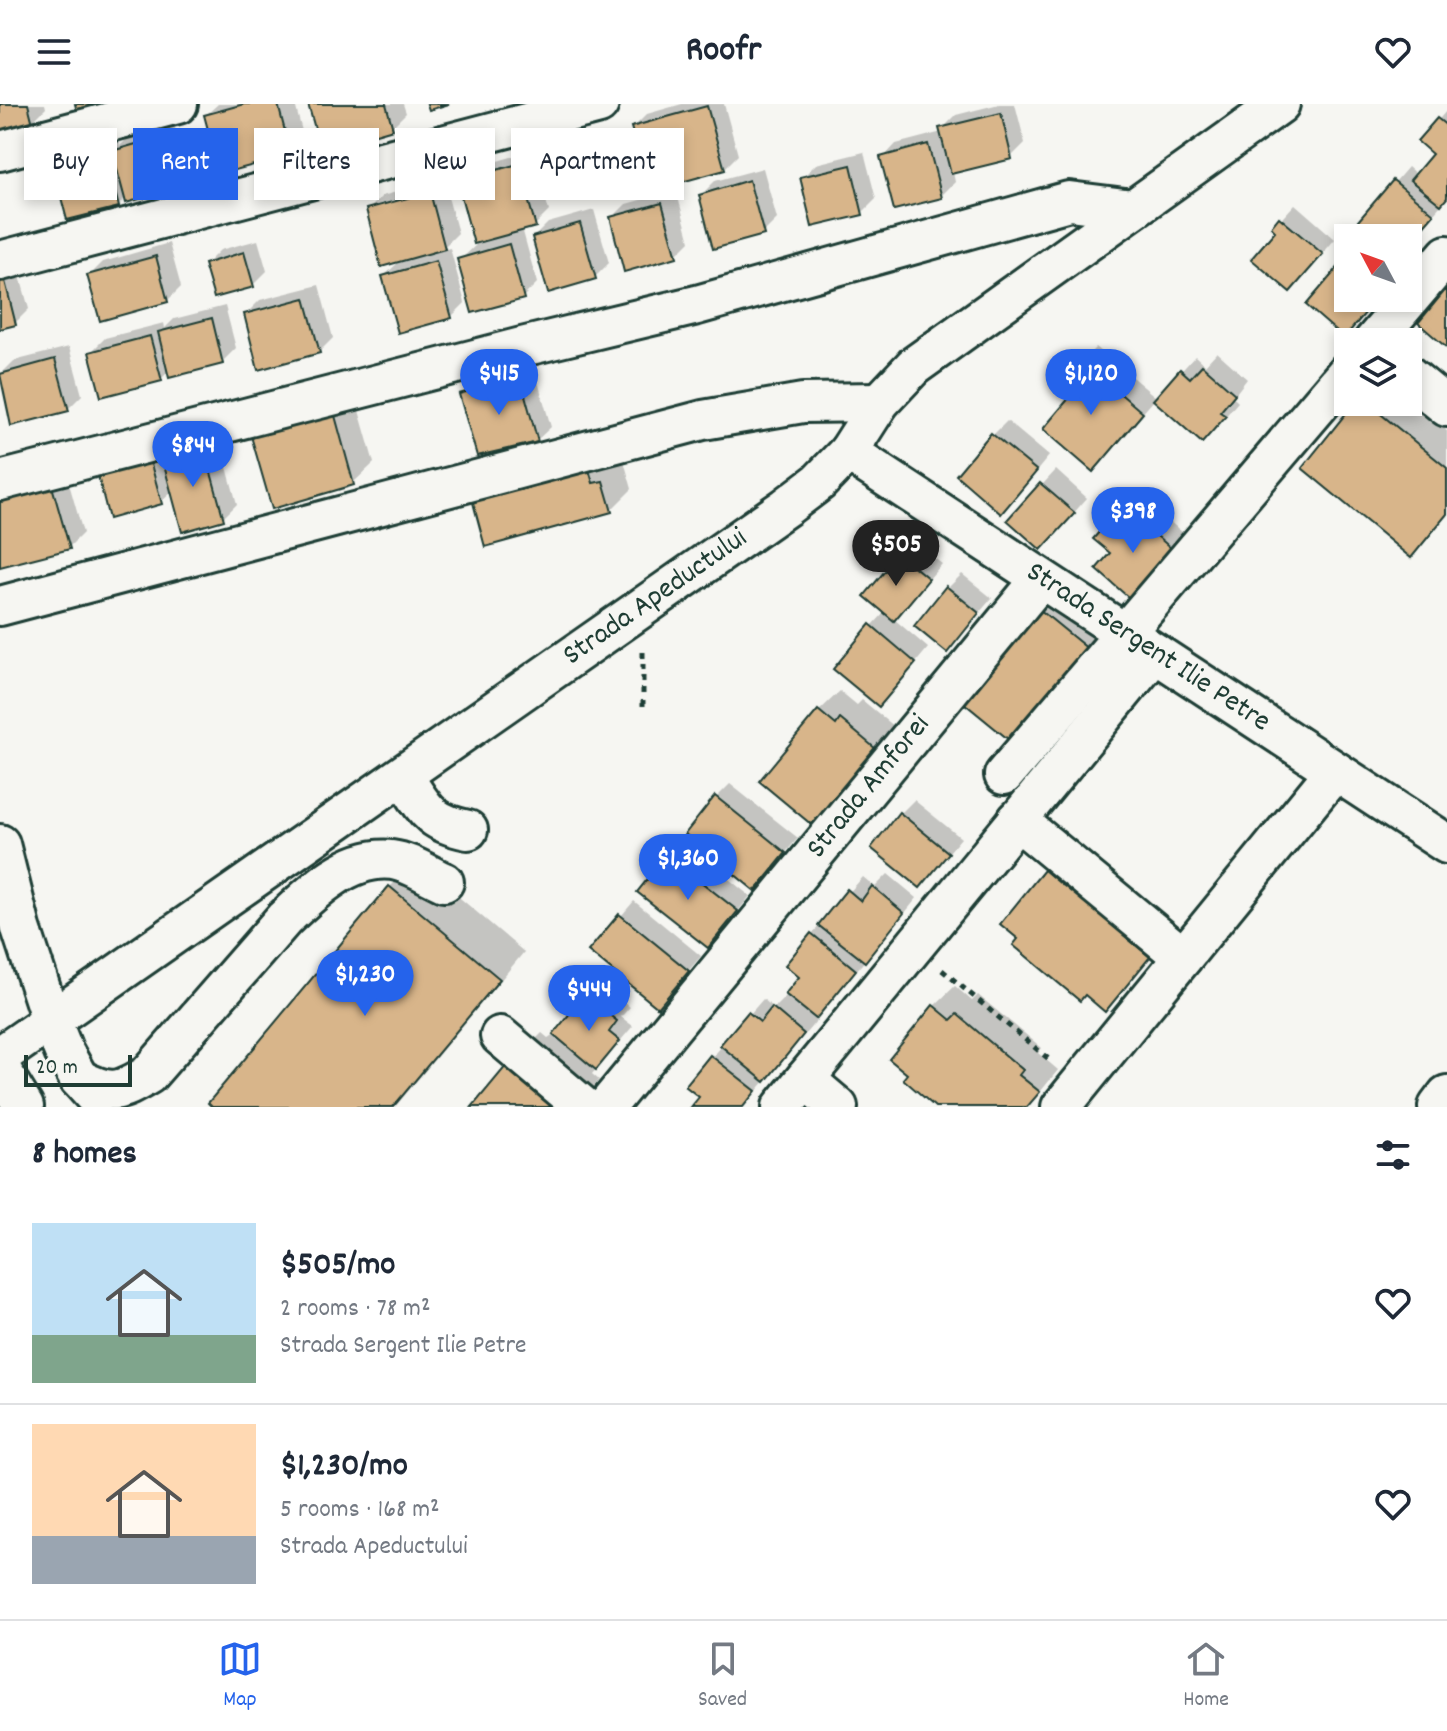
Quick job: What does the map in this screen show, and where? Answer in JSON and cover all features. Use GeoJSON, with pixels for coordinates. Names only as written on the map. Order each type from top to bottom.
{"type":"FeatureCollection","features":[{"type":"Feature","properties":{"kind":"street"},"geometry":{"type":"LineString","coordinates":[[0,151],[178,104]]}},
{"type":"Feature","properties":{"kind":"street"},"geometry":{"type":"LineString","coordinates":[[0,261],[599,104]]}},
{"type":"Feature","properties":{"kind":"street","name":"Strada Apeductului"},"geometry":{"type":"LineString","coordinates":[[0,1056],[786,507],[819,482],[848,452],[880,402],[914,366],[1280,104]]}},
{"type":"Feature","properties":{"kind":"street"},"geometry":{"type":"LineString","coordinates":[[0,481],[697,305],[1069,201],[1133,209]]}},
{"type":"Feature","properties":{"kind":"street"},"geometry":{"type":"LineString","coordinates":[[1385,328],[1447,255]]}},
{"type":"Feature","properties":{"kind":"street"},"geometry":{"type":"LineString","coordinates":[[1422,386],[1447,407]]}},
{"type":"Feature","properties":{"kind":"street"},"geometry":{"type":"LineString","coordinates":[[838,1107],[793,1093],[1017,820],[1140,644],[1334,389]]}},
{"type":"Feature","properties":{"kind":"street"},"geometry":{"type":"LineString","coordinates":[[0,606],[703,420],[803,403],[880,402]]}},
{"type":"Feature","properties":{"kind":"street","name":"Strada Sergent Ilie Petre"},"geometry":{"type":"LineString","coordinates":[[848,452],[1447,844]]}},
{"type":"Feature","properties":{"kind":"street","name":"Strada Amforei"},"geometry":{"type":"LineString","coordinates":[[606,1107],[1041,579]]}},
{"type":"Feature","properties":{"kind":"street"},"geometry":{"type":"LineString","coordinates":[[1004,775],[1140,644]]}},
{"type":"Feature","properties":{"kind":"street"},"geometry":{"type":"LineString","coordinates":[[1070,1096],[1335,771]]}},
{"type":"Feature","properties":{"kind":"street"},"geometry":{"type":"LineString","coordinates":[[79,1079],[101,1090],[114,1092],[148,1075],[303,901],[356,865],[371,860],[395,860],[444,882],[443,867],[447,854],[454,842],[468,830],[448,826],[432,818],[403,776]]}},
{"type":"Feature","properties":{"kind":"street"},"geometry":{"type":"LineString","coordinates":[[1017,820],[1183,957]]}},
{"type":"Feature","properties":{"kind":"street"},"geometry":{"type":"LineString","coordinates":[[0,844],[6,895],[51,1020],[79,1079],[106,1107]]}},
{"type":"Feature","properties":{"kind":"street"},"geometry":{"type":"LineString","coordinates":[[500,1036],[584,1107]]}},
{"type":"Feature","properties":{"kind":"street"},"geometry":{"type":"LineString","coordinates":[[0,1068],[24,1107]]}},
{"type":"Feature","properties":{"kind":"street"},"geometry":{"type":"LineString","coordinates":[[1438,1107],[1447,1095]]}},
{"type":"Feature","properties":{"kind":"path"},"geometry":{"type":"LineString","coordinates":[[642,607],[643,707]]}},
{"type":"Feature","properties":{"kind":"path"},"geometry":{"type":"LineString","coordinates":[[914,946],[1070,1096]]}},
{"type":"Feature","properties":{"kind":"building"},"geometry":{"type":"Polygon","coordinates":[[[0,104],[28,104],[33,124],[0,133],[0,104]]]}},
{"type":"Feature","properties":{"kind":"building"},"geometry":{"type":"Polygon","coordinates":[[[75,104],[121,104],[78,115],[75,104]]]}},
{"type":"Feature","properties":{"kind":"building"},"geometry":{"type":"Polygon","coordinates":[[[244,104],[278,104],[284,128],[254,128],[254,165],[238,169],[238,128],[208,128],[204,115],[244,104]]]}},
{"type":"Feature","properties":{"kind":"building"},"geometry":{"type":"Polygon","coordinates":[[[308,104],[386,104],[393,129],[379,133],[379,128],[315,128],[308,104]]]}},
{"type":"Feature","properties":{"kind":"building"},"geometry":{"type":"Polygon","coordinates":[[[427,104],[449,104],[429,110],[427,104]]]}},
{"type":"Feature","properties":{"kind":"building"},"geometry":{"type":"Polygon","coordinates":[[[707,106],[725,170],[684,181],[684,128],[631,127],[707,106]]]}},
{"type":"Feature","properties":{"kind":"building"},"geometry":{"type":"Polygon","coordinates":[[[1001,113],[1012,159],[951,174],[939,128],[1001,113]]]}},
{"type":"Feature","properties":{"kind":"building"},"geometry":{"type":"Polygon","coordinates":[[[1437,118],[1447,126],[1447,198],[1441,205],[1410,180],[1432,154],[1417,141],[1437,118]]]}},
{"type":"Feature","properties":{"kind":"building"},"geometry":{"type":"Polygon","coordinates":[[[928,144],[942,198],[894,210],[880,157],[928,144]]]}},
{"type":"Feature","properties":{"kind":"building"},"geometry":{"type":"Polygon","coordinates":[[[133,145],[133,200],[136,200],[126,203],[117,170],[117,150],[133,145]]]}},
{"type":"Feature","properties":{"kind":"building"},"geometry":{"type":"Polygon","coordinates":[[[851,165],[863,215],[812,227],[800,177],[851,165]]]}},
{"type":"Feature","properties":{"kind":"building"},"geometry":{"type":"Polygon","coordinates":[[[511,166],[511,200],[528,200],[536,227],[474,244],[462,200],[495,200],[495,170],[511,166]]]}},
{"type":"Feature","properties":{"kind":"building"},"geometry":{"type":"Polygon","coordinates":[[[749,180],[764,235],[713,249],[699,195],[749,180]]]}},
{"type":"Feature","properties":{"kind":"building"},"geometry":{"type":"Polygon","coordinates":[[[1393,180],[1434,214],[1422,228],[1422,224],[1356,224],[1393,180]]]}},
{"type":"Feature","properties":{"kind":"building"},"geometry":{"type":"Polygon","coordinates":[[[117,199],[119,207],[67,220],[62,200],[117,199]]]}},
{"type":"Feature","properties":{"kind":"building"},"geometry":{"type":"Polygon","coordinates":[[[400,200],[432,200],[445,249],[381,267],[366,209],[400,200]]]}},
{"type":"Feature","properties":{"kind":"building"},"geometry":{"type":"Polygon","coordinates":[[[662,203],[677,257],[624,272],[610,217],[662,203]]]}},
{"type":"Feature","properties":{"kind":"building"},"geometry":{"type":"Polygon","coordinates":[[[1279,217],[1323,254],[1290,292],[1251,259],[1275,231],[1271,227],[1279,217]]]}},
{"type":"Feature","properties":{"kind":"building"},"geometry":{"type":"Polygon","coordinates":[[[580,223],[596,279],[548,293],[532,237],[580,223]]]}},
{"type":"Feature","properties":{"kind":"building"},"geometry":{"type":"Polygon","coordinates":[[[509,244],[524,299],[472,313],[457,259],[509,244]]]}},
{"type":"Feature","properties":{"kind":"building"},"geometry":{"type":"Polygon","coordinates":[[[244,252],[254,287],[214,298],[204,264],[244,252]]]}},
{"type":"Feature","properties":{"kind":"building"},"geometry":{"type":"Polygon","coordinates":[[[156,256],[168,302],[100,321],[87,275],[156,256]]]}},
{"type":"Feature","properties":{"kind":"building"},"geometry":{"type":"Polygon","coordinates":[[[436,261],[452,318],[398,333],[382,276],[436,261]]]}},
{"type":"Feature","properties":{"kind":"building"},"geometry":{"type":"Polygon","coordinates":[[[1334,272],[1334,312],[1366,312],[1352,328],[1334,329],[1306,305],[1334,272]]]}},
{"type":"Feature","properties":{"kind":"building"},"geometry":{"type":"Polygon","coordinates":[[[4,277],[16,325],[0,329],[0,278],[4,277]]]}},
{"type":"Feature","properties":{"kind":"building"},"geometry":{"type":"Polygon","coordinates":[[[1447,288],[1447,348],[1418,323],[1447,288]]]}},
{"type":"Feature","properties":{"kind":"building"},"geometry":{"type":"Polygon","coordinates":[[[305,298],[320,353],[258,370],[244,314],[305,298]]]}},
{"type":"Feature","properties":{"kind":"building"},"geometry":{"type":"Polygon","coordinates":[[[212,318],[223,364],[169,378],[158,332],[212,318]]]}},
{"type":"Feature","properties":{"kind":"building"},"geometry":{"type":"Polygon","coordinates":[[[150,336],[162,381],[101,397],[89,352],[150,336]]]}},
{"type":"Feature","properties":{"kind":"building"},"geometry":{"type":"Polygon","coordinates":[[[55,359],[69,411],[11,426],[0,374],[55,359]]]}},
{"type":"Feature","properties":{"kind":"building"},"geometry":{"type":"Polygon","coordinates":[[[1081,360],[1143,413],[1093,472],[1043,429],[1070,397],[1058,387],[1081,360]]]}},
{"type":"Feature","properties":{"kind":"building"},"geometry":{"type":"Polygon","coordinates":[[[1202,365],[1235,394],[1220,412],[1226,416],[1202,443],[1153,400],[1180,369],[1190,378],[1202,365]]]}},
{"type":"Feature","properties":{"kind":"building"},"geometry":{"type":"Polygon","coordinates":[[[520,377],[538,442],[477,456],[459,394],[520,377]]]}},
{"type":"Feature","properties":{"kind":"building"},"geometry":{"type":"Polygon","coordinates":[[[334,412],[354,485],[272,509],[251,436],[334,412]]]}},
{"type":"Feature","properties":{"kind":"building"},"geometry":{"type":"Polygon","coordinates":[[[1344,416],[1383,416],[1447,468],[1447,514],[1411,558],[1302,468],[1344,416]]]}},
{"type":"Feature","properties":{"kind":"building"},"geometry":{"type":"Polygon","coordinates":[[[991,433],[1037,471],[1001,514],[956,475],[991,433]]]}},
{"type":"Feature","properties":{"kind":"building"},"geometry":{"type":"Polygon","coordinates":[[[204,447],[224,520],[182,532],[162,458],[204,447]]]}},
{"type":"Feature","properties":{"kind":"building"},"geometry":{"type":"Polygon","coordinates":[[[149,457],[162,504],[109,519],[97,472],[149,457]]]}},
{"type":"Feature","properties":{"kind":"building"},"geometry":{"type":"Polygon","coordinates":[[[587,463],[593,483],[603,481],[612,512],[485,547],[471,495],[587,463]]]}},
{"type":"Feature","properties":{"kind":"building"},"geometry":{"type":"Polygon","coordinates":[[[1040,483],[1075,513],[1041,550],[1007,520],[1040,483]]]}},
{"type":"Feature","properties":{"kind":"building"},"geometry":{"type":"Polygon","coordinates":[[[52,486],[70,549],[0,567],[0,500],[52,486]]]}},
{"type":"Feature","properties":{"kind":"building"},"geometry":{"type":"Polygon","coordinates":[[[1122,506],[1179,555],[1136,604],[1096,569],[1110,553],[1093,539],[1122,506]]]}},
{"type":"Feature","properties":{"kind":"building"},"geometry":{"type":"Polygon","coordinates":[[[899,554],[929,579],[894,621],[864,596],[899,554]]]}},
{"type":"Feature","properties":{"kind":"building"},"geometry":{"type":"Polygon","coordinates":[[[946,586],[979,613],[947,653],[914,626],[946,586]]]}},
{"type":"Feature","properties":{"kind":"building"},"geometry":{"type":"Polygon","coordinates":[[[1039,609],[1094,654],[1019,748],[964,703],[1039,609]]]}},
{"type":"Feature","properties":{"kind":"building"},"geometry":{"type":"Polygon","coordinates":[[[870,624],[916,663],[879,707],[833,669],[870,624]]]}},
{"type":"Feature","properties":{"kind":"building"},"geometry":{"type":"Polygon","coordinates":[[[818,710],[836,725],[840,719],[876,749],[812,825],[759,781],[818,710]]]}},
{"type":"Feature","properties":{"kind":"building"},"geometry":{"type":"Polygon","coordinates":[[[715,796],[786,853],[755,891],[685,834],[715,796]]]}},
{"type":"Feature","properties":{"kind":"building"},"geometry":{"type":"Polygon","coordinates":[[[899,812],[949,853],[920,888],[871,848],[899,812]]]}},
{"type":"Feature","properties":{"kind":"building"},"geometry":{"type":"Polygon","coordinates":[[[667,855],[738,911],[708,948],[637,892],[667,855]]]}},
{"type":"Feature","properties":{"kind":"building"},"geometry":{"type":"Polygon","coordinates":[[[1044,870],[1062,885],[1067,879],[1134,935],[1130,940],[1150,957],[1105,1012],[1085,995],[1080,1001],[1013,945],[1018,939],[1000,924],[1044,870]]]}},
{"type":"Feature","properties":{"kind":"building"},"geometry":{"type":"Polygon","coordinates":[[[389,886],[500,979],[393,1107],[212,1107],[208,1103],[389,886]]]}},
{"type":"Feature","properties":{"kind":"building"},"geometry":{"type":"Polygon","coordinates":[[[872,886],[904,913],[865,962],[818,925],[847,889],[861,901],[872,886]]]}},
{"type":"Feature","properties":{"kind":"building"},"geometry":{"type":"Polygon","coordinates":[[[619,914],[689,971],[658,1008],[588,951],[619,914]]]}},
{"type":"Feature","properties":{"kind":"building"},"geometry":{"type":"Polygon","coordinates":[[[811,933],[856,970],[816,1019],[785,994],[799,977],[785,965],[811,933]]]}},
{"type":"Feature","properties":{"kind":"building"},"geometry":{"type":"Polygon","coordinates":[[[585,995],[617,1021],[609,1032],[620,1041],[596,1070],[553,1034],[585,995]]]}},
{"type":"Feature","properties":{"kind":"building"},"geometry":{"type":"Polygon","coordinates":[[[933,1005],[951,1020],[957,1014],[1023,1070],[1019,1075],[1040,1092],[1027,1107],[935,1107],[903,1079],[907,1074],[889,1059],[933,1005]]]}},
{"type":"Feature","properties":{"kind":"building"},"geometry":{"type":"Polygon","coordinates":[[[772,1007],[804,1034],[765,1082],[720,1045],[748,1012],[760,1022],[772,1007]]]}},
{"type":"Feature","properties":{"kind":"building"},"geometry":{"type":"Polygon","coordinates":[[[710,1055],[756,1091],[743,1107],[691,1107],[699,1097],[685,1086],[710,1055]]]}},
{"type":"Feature","properties":{"kind":"building"},"geometry":{"type":"Polygon","coordinates":[[[506,1066],[561,1107],[472,1107],[506,1066]]]}}]}
